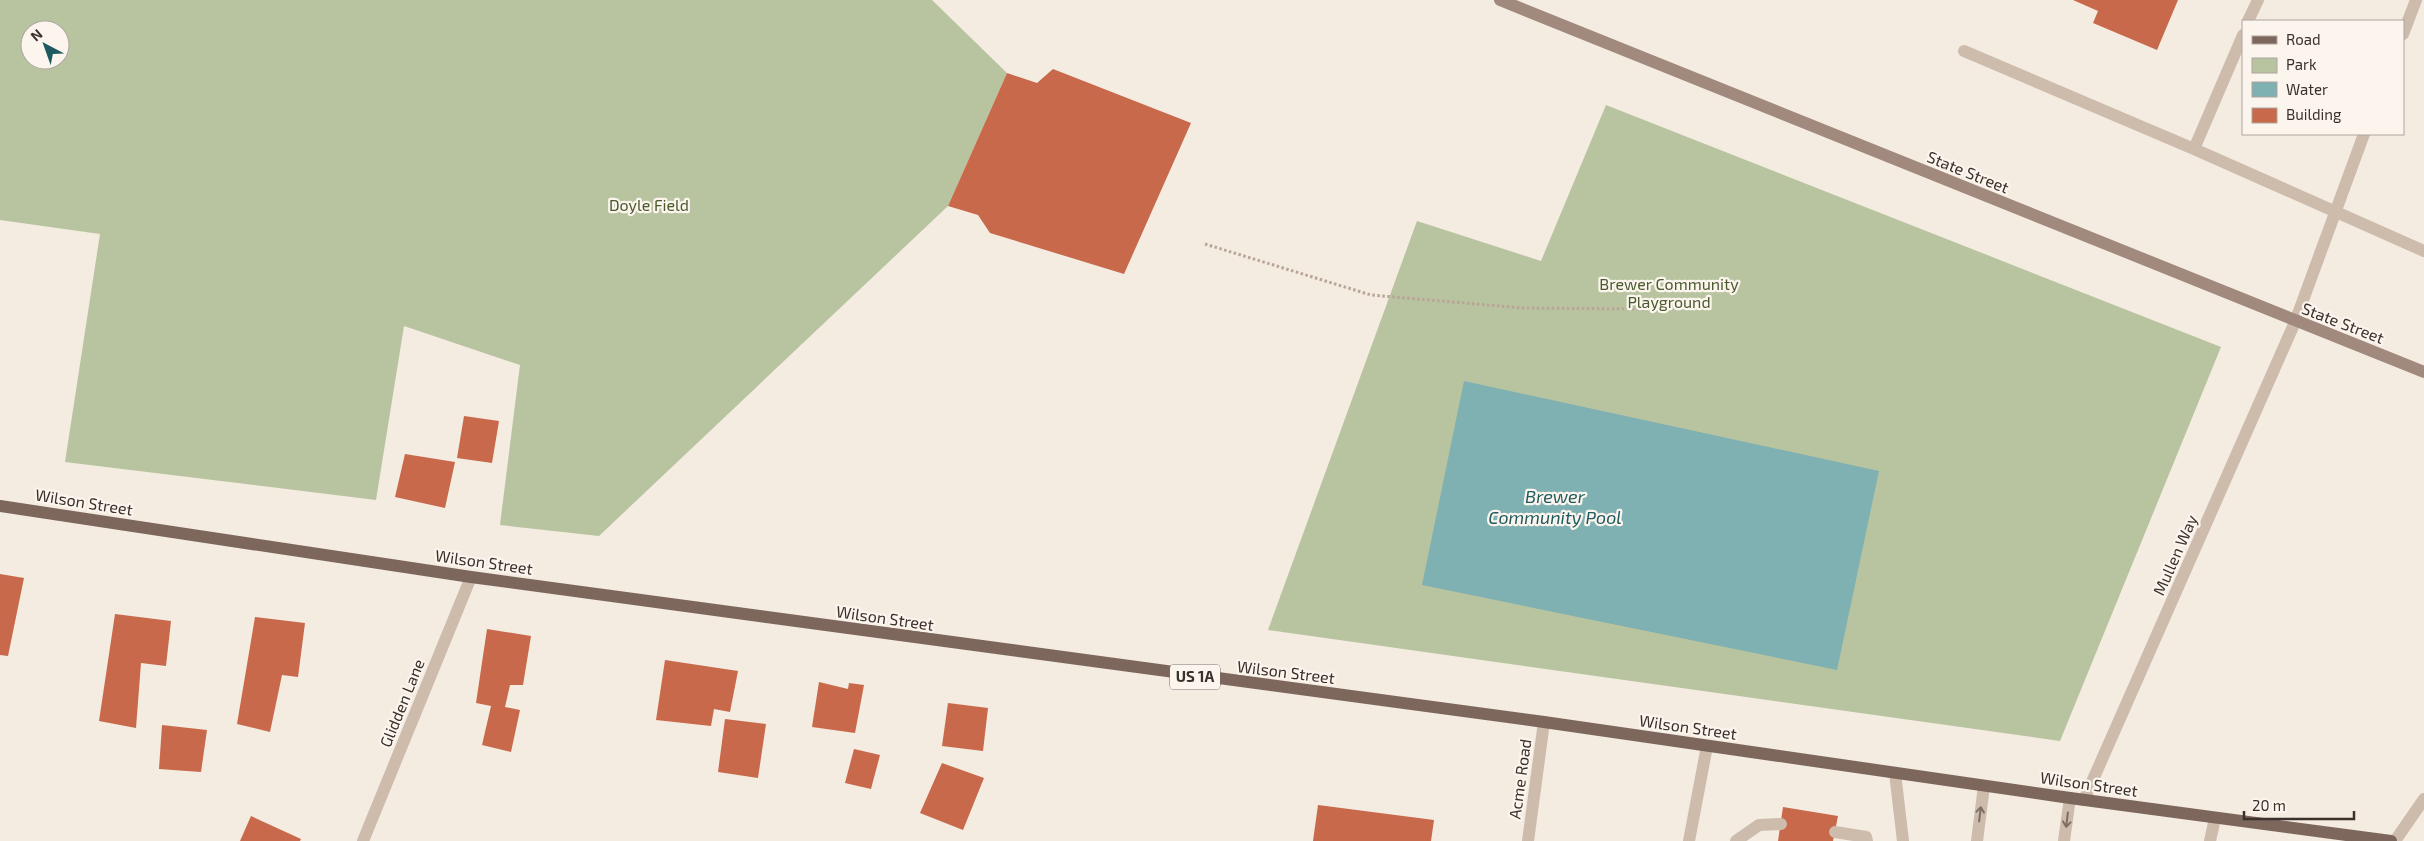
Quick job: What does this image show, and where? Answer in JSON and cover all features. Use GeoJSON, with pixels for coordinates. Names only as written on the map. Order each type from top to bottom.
{"type":"FeatureCollection","features":[{"type":"Feature","properties":{"kind":"main road","name":"State Street"},"geometry":{"type":"LineString","coordinates":[[1500,0],[2295,322],[2424,372]]}},
{"type":"Feature","properties":{"kind":"main road","name":"Wilson Street"},"geometry":{"type":"LineString","coordinates":[[0,506],[470,577],[1544,722],[2215,818],[2340,838],[2391,841]]}},
{"type":"Feature","properties":{"kind":"street"},"geometry":{"type":"LineString","coordinates":[[2248,20],[2258,0]]}},
{"type":"Feature","properties":{"kind":"street"},"geometry":{"type":"LineString","coordinates":[[2404,31],[2416,0]]}},
{"type":"Feature","properties":{"kind":"street"},"geometry":{"type":"LineString","coordinates":[[2194,149],[2242,37]]}},
{"type":"Feature","properties":{"kind":"street"},"geometry":{"type":"LineString","coordinates":[[1964,51],[2194,149],[2424,251]]}},
{"type":"Feature","properties":{"kind":"street","name":"Mullen Way"},"geometry":{"type":"LineString","coordinates":[[2084,800],[2295,322],[2334,211],[2364,135]]}},
{"type":"Feature","properties":{"kind":"street","name":"Glidden Lane"},"geometry":{"type":"LineString","coordinates":[[363,841],[470,577]]}},
{"type":"Feature","properties":{"kind":"street","name":"Acme Road"},"geometry":{"type":"LineString","coordinates":[[1528,841],[1544,722]]}},
{"type":"Feature","properties":{"kind":"street"},"geometry":{"type":"LineString","coordinates":[[1689,841],[1706,746]]}},
{"type":"Feature","properties":{"kind":"street"},"geometry":{"type":"LineString","coordinates":[[1895,773],[1903,841]]}},
{"type":"Feature","properties":{"kind":"street"},"geometry":{"type":"LineString","coordinates":[[1977,841],[1984,786]]}},
{"type":"Feature","properties":{"kind":"street"},"geometry":{"type":"LineString","coordinates":[[2064,841],[2070,798]]}},
{"type":"Feature","properties":{"kind":"street"},"geometry":{"type":"LineString","coordinates":[[2395,841],[2424,799]]}},
{"type":"Feature","properties":{"kind":"street"},"geometry":{"type":"LineString","coordinates":[[2210,841],[2215,818]]}},
{"type":"Feature","properties":{"kind":"street"},"geometry":{"type":"LineString","coordinates":[[1736,841],[1758,825],[1781,824]]}},
{"type":"Feature","properties":{"kind":"street"},"geometry":{"type":"LineString","coordinates":[[1835,832],[1866,836],[1867,841]]}},
{"type":"Feature","properties":{"kind":"path"},"geometry":{"type":"LineString","coordinates":[[1205,244],[1371,295],[1523,308],[1645,308]]}},
{"type":"Feature","properties":{"kind":"green space","name":"Doyle Field"},"geometry":{"type":"Polygon","coordinates":[[[0,0],[932,0],[1007,73],[948,206],[599,536],[500,525],[520,365],[404,326],[376,500],[65,462],[100,234],[0,220],[0,0]]]}},
{"type":"Feature","properties":{"kind":"green space","name":"Brewer Community Playground"},"geometry":{"type":"Polygon","coordinates":[[[1606,105],[2221,347],[2060,741],[1268,630],[1417,221],[1541,261],[1606,105]]]}},
{"type":"Feature","properties":{"kind":"water","name":"Brewer Community Pool"},"geometry":{"type":"Polygon","coordinates":[[[1464,381],[1879,471],[1837,670],[1422,585],[1464,381]]]}},
{"type":"Feature","properties":{"kind":"building"},"geometry":{"type":"Polygon","coordinates":[[[2073,0],[2178,0],[2157,50],[2093,23],[2098,11],[2073,0]]]}},
{"type":"Feature","properties":{"kind":"building"},"geometry":{"type":"Polygon","coordinates":[[[1053,69],[1191,123],[1124,274],[990,233],[978,215],[948,206],[1007,73],[1037,83],[1053,69]]]}},
{"type":"Feature","properties":{"kind":"building"},"geometry":{"type":"Polygon","coordinates":[[[464,416],[499,421],[492,463],[457,458],[464,416]]]}},
{"type":"Feature","properties":{"kind":"building"},"geometry":{"type":"Polygon","coordinates":[[[405,454],[455,462],[445,508],[395,497],[405,454]]]}},
{"type":"Feature","properties":{"kind":"building"},"geometry":{"type":"Polygon","coordinates":[[[0,574],[24,578],[8,656],[0,655],[0,574]]]}},
{"type":"Feature","properties":{"kind":"building"},"geometry":{"type":"Polygon","coordinates":[[[115,614],[171,621],[166,666],[141,663],[136,728],[99,721],[115,614]]]}},
{"type":"Feature","properties":{"kind":"building"},"geometry":{"type":"Polygon","coordinates":[[[255,617],[305,623],[298,677],[282,675],[270,732],[237,724],[255,617]]]}},
{"type":"Feature","properties":{"kind":"building"},"geometry":{"type":"Polygon","coordinates":[[[487,629],[531,636],[523,685],[510,685],[505,707],[520,710],[511,752],[482,745],[491,706],[476,703],[487,629]]]}},
{"type":"Feature","properties":{"kind":"building"},"geometry":{"type":"Polygon","coordinates":[[[665,660],[738,671],[730,712],[714,709],[711,726],[656,720],[665,660]]]}},
{"type":"Feature","properties":{"kind":"building"},"geometry":{"type":"Polygon","coordinates":[[[819,682],[848,689],[849,683],[864,685],[855,733],[812,727],[819,682]]]}},
{"type":"Feature","properties":{"kind":"building"},"geometry":{"type":"Polygon","coordinates":[[[948,703],[988,708],[983,751],[942,746],[948,703]]]}},
{"type":"Feature","properties":{"kind":"building"},"geometry":{"type":"Polygon","coordinates":[[[725,719],[766,724],[758,778],[718,772],[725,719]]]}},
{"type":"Feature","properties":{"kind":"building"},"geometry":{"type":"Polygon","coordinates":[[[162,725],[207,730],[201,772],[159,769],[162,725]]]}},
{"type":"Feature","properties":{"kind":"building"},"geometry":{"type":"Polygon","coordinates":[[[854,749],[880,755],[871,789],[845,783],[854,749]]]}},
{"type":"Feature","properties":{"kind":"building"},"geometry":{"type":"Polygon","coordinates":[[[942,763],[984,778],[963,830],[920,813],[942,763]]]}},
{"type":"Feature","properties":{"kind":"building"},"geometry":{"type":"Polygon","coordinates":[[[1318,805],[1434,820],[1431,841],[1313,841],[1318,805]]]}},
{"type":"Feature","properties":{"kind":"building"},"geometry":{"type":"Polygon","coordinates":[[[1783,807],[1838,816],[1833,841],[1778,841],[1783,807]]]}},
{"type":"Feature","properties":{"kind":"building"},"geometry":{"type":"Polygon","coordinates":[[[251,816],[301,839],[300,841],[240,841],[251,816]]]}}]}
